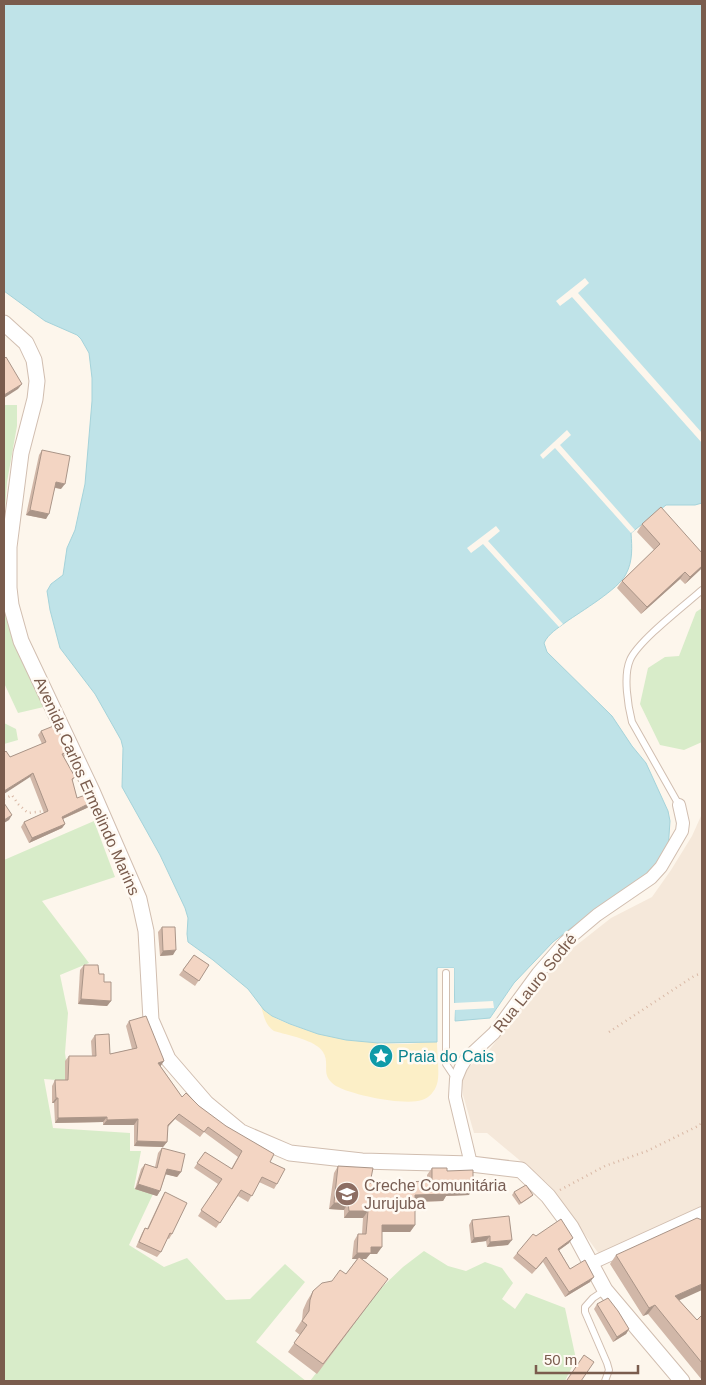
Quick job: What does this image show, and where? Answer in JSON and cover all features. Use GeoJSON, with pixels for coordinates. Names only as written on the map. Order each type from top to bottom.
{"type":"FeatureCollection","features":[{"type":"Feature","properties":{"kind":"street","name":"Avenida Carlos Ermelindo Marins"},"geometry":{"type":"LineString","coordinates":[[4,323],[26,343],[34,360],[37,381],[35,399],[21,453],[10,547],[9,588],[13,618],[21,641],[92,791],[139,899],[146,931],[151,1020],[168,1059],[206,1103],[241,1132],[290,1153],[362,1161],[471,1164],[521,1170],[548,1196],[571,1228],[605,1290],[682,1381]]}},
{"type":"Feature","properties":{"kind":"street","name":"Rua Lauro Sodré"},"geometry":{"type":"LineString","coordinates":[[471,1164],[456,1105],[456,1079],[461,1066],[494,1033],[538,973],[565,942],[590,921],[651,878],[661,867],[683,826],[682,812],[679,805]]}},
{"type":"Feature","properties":{"kind":"street"},"geometry":{"type":"LineString","coordinates":[[590,1264],[702,1213]]}},
{"type":"Feature","properties":{"kind":"lane"},"geometry":{"type":"LineString","coordinates":[[679,805],[632,722],[629,711],[627,672],[630,659],[640,646],[702,590]]}},
{"type":"Feature","properties":{"kind":"lane"},"geometry":{"type":"LineString","coordinates":[[446,973],[446,1064],[456,1079]]}},
{"type":"Feature","properties":{"kind":"lane"},"geometry":{"type":"LineString","coordinates":[[604,1381],[609,1370],[584,1312],[584,1306],[605,1290]]}},
{"type":"Feature","properties":{"kind":"path"},"geometry":{"type":"LineString","coordinates":[[4,799],[12,795],[28,813],[50,809]]}},
{"type":"Feature","properties":{"kind":"path"},"geometry":{"type":"LineString","coordinates":[[610,1032],[694,976],[702,973]]}},
{"type":"Feature","properties":{"kind":"path"},"geometry":{"type":"LineString","coordinates":[[548,1196],[605,1166],[647,1151],[700,1125],[702,1120]]}},
{"type":"Feature","properties":{"kind":"shaded area"},"geometry":{"type":"Polygon","coordinates":[[[702,798],[702,1206],[599,1254],[548,1184],[487,1133],[474,1133],[463,1095],[462,1072],[487,1053],[559,959],[611,918],[652,897],[692,836],[701,816],[702,798]]]}},
{"type":"Feature","properties":{"kind":"green space"},"geometry":{"type":"Polygon","coordinates":[[[4,405],[17,405],[17,426],[7,482],[4,521],[4,405]]]}},
{"type":"Feature","properties":{"kind":"green space"},"geometry":{"type":"Polygon","coordinates":[[[4,588],[48,706],[18,713],[4,683],[4,588]]]}},
{"type":"Feature","properties":{"kind":"green space"},"geometry":{"type":"Polygon","coordinates":[[[702,608],[702,742],[684,750],[660,745],[640,704],[648,668],[665,657],[679,656],[696,612],[702,608]]]}},
{"type":"Feature","properties":{"kind":"green space"},"geometry":{"type":"Polygon","coordinates":[[[4,723],[16,729],[18,740],[4,744],[4,723]]]}},
{"type":"Feature","properties":{"kind":"green space"},"geometry":{"type":"Polygon","coordinates":[[[94,821],[115,877],[42,901],[89,963],[60,975],[68,1013],[65,1053],[69,1081],[44,1079],[53,1128],[130,1133],[130,1151],[141,1151],[134,1188],[153,1194],[129,1245],[164,1267],[187,1258],[226,1300],[250,1299],[285,1264],[305,1282],[256,1342],[306,1381],[4,1381],[4,860],[94,821]]]}},
{"type":"Feature","properties":{"kind":"green space"},"geometry":{"type":"Polygon","coordinates":[[[424,1251],[448,1266],[466,1271],[485,1262],[502,1268],[513,1283],[502,1299],[515,1309],[526,1293],[565,1308],[576,1359],[565,1381],[310,1381],[381,1288],[403,1267],[424,1251]]]}},
{"type":"Feature","properties":{"kind":"sand","name":"Praia do Cais"},"geometry":{"type":"Polygon","coordinates":[[[261,1006],[272,1016],[282,1021],[310,1031],[336,1037],[406,1044],[437,1042],[438,1080],[436,1087],[425,1099],[404,1102],[366,1096],[336,1086],[328,1078],[323,1052],[314,1044],[301,1038],[271,1029],[264,1017],[261,1006]]]}},
{"type":"Feature","properties":{"kind":"water"},"geometry":{"type":"Polygon","coordinates":[[[4,4],[702,4],[702,503],[695,505],[666,505],[631,533],[631,559],[622,580],[608,593],[554,631],[544,643],[547,652],[612,716],[646,763],[668,811],[670,821],[668,850],[656,870],[553,942],[514,983],[490,1018],[455,1021],[454,968],[437,968],[437,1042],[378,1043],[346,1040],[318,1034],[290,1024],[264,1010],[248,989],[188,942],[188,918],[185,908],[160,855],[122,787],[123,748],[121,740],[95,694],[60,648],[47,591],[51,584],[63,575],[67,548],[75,530],[85,484],[92,401],[92,378],[89,353],[77,335],[45,321],[4,291],[4,4]]]}},
{"type":"Feature","properties":{"kind":"pier"},"geometry":{"type":"Polygon","coordinates":[[[585,278],[589,283],[578,293],[702,433],[702,443],[572,297],[560,306],[556,301],[585,278]]]}},
{"type":"Feature","properties":{"kind":"pier"},"geometry":{"type":"Polygon","coordinates":[[[567,430],[571,435],[560,445],[635,530],[631,533],[555,448],[543,459],[540,455],[567,430]]]}},
{"type":"Feature","properties":{"kind":"pier"},"geometry":{"type":"Polygon","coordinates":[[[496,526],[500,531],[488,541],[563,624],[559,627],[483,544],[471,553],[467,548],[496,526]]]}},
{"type":"Feature","properties":{"kind":"pier"},"geometry":{"type":"Polygon","coordinates":[[[438,968],[454,968],[454,1003],[493,1001],[494,1008],[455,1010],[454,1023],[452,970],[439,970],[439,1041],[438,968]]]}},
{"type":"Feature","properties":{"kind":"building"},"geometry":{"type":"Polygon","coordinates":[[[6,357],[22,384],[4,395],[4,359],[6,357]]]}},
{"type":"Feature","properties":{"kind":"building"},"geometry":{"type":"Polygon","coordinates":[[[42,450],[70,456],[65,484],[56,482],[49,514],[30,510],[42,450]]]}},
{"type":"Feature","properties":{"kind":"building"},"geometry":{"type":"Polygon","coordinates":[[[661,507],[702,553],[702,566],[690,577],[685,572],[647,607],[622,581],[660,544],[642,524],[661,507]]]}},
{"type":"Feature","properties":{"kind":"building"},"geometry":{"type":"Polygon","coordinates":[[[56,725],[68,752],[62,754],[75,777],[72,779],[77,798],[88,794],[92,802],[62,817],[65,824],[32,838],[24,822],[48,811],[33,773],[4,791],[4,753],[6,751],[10,757],[46,742],[41,731],[56,725]]]}},
{"type":"Feature","properties":{"kind":"building"},"geometry":{"type":"Polygon","coordinates":[[[4,803],[12,815],[4,820],[4,803]]]}},
{"type":"Feature","properties":{"kind":"building"},"geometry":{"type":"Polygon","coordinates":[[[162,927],[175,927],[176,950],[163,951],[162,927]]]}},
{"type":"Feature","properties":{"kind":"building"},"geometry":{"type":"Polygon","coordinates":[[[194,955],[209,965],[199,981],[183,970],[194,955]]]}},
{"type":"Feature","properties":{"kind":"building"},"geometry":{"type":"Polygon","coordinates":[[[84,965],[98,965],[99,974],[104,974],[104,982],[111,982],[111,1001],[81,999],[84,965]]]}},
{"type":"Feature","properties":{"kind":"building"},"geometry":{"type":"Polygon","coordinates":[[[146,1016],[164,1061],[158,1063],[182,1097],[186,1093],[199,1106],[226,1126],[274,1154],[270,1162],[285,1169],[277,1184],[262,1177],[252,1196],[241,1190],[220,1223],[201,1210],[222,1179],[197,1163],[205,1152],[232,1169],[242,1151],[208,1127],[204,1132],[179,1114],[168,1125],[167,1142],[137,1141],[138,1119],[107,1120],[107,1117],[58,1118],[58,1098],[56,1098],[55,1080],[68,1080],[69,1056],[96,1056],[95,1035],[109,1034],[110,1054],[137,1048],[129,1021],[146,1016]]]}},
{"type":"Feature","properties":{"kind":"building"},"geometry":{"type":"Polygon","coordinates":[[[162,1148],[185,1154],[181,1172],[167,1169],[160,1191],[138,1184],[145,1164],[157,1168],[162,1148]]]}},
{"type":"Feature","properties":{"kind":"building"},"geometry":{"type":"Polygon","coordinates":[[[338,1166],[373,1168],[370,1183],[432,1181],[432,1168],[447,1168],[447,1171],[473,1170],[473,1188],[448,1190],[448,1194],[415,1195],[415,1225],[382,1225],[382,1247],[371,1247],[371,1253],[357,1253],[358,1234],[366,1234],[368,1211],[349,1211],[348,1203],[334,1203],[338,1166]]]}},
{"type":"Feature","properties":{"kind":"building"},"geometry":{"type":"Polygon","coordinates":[[[526,1185],[533,1195],[521,1203],[514,1192],[526,1185]]]}},
{"type":"Feature","properties":{"kind":"building"},"geometry":{"type":"Polygon","coordinates":[[[165,1192],[187,1203],[161,1252],[139,1242],[145,1228],[148,1229],[165,1192]]]}},
{"type":"Feature","properties":{"kind":"building"},"geometry":{"type":"Polygon","coordinates":[[[509,1216],[512,1240],[490,1242],[490,1236],[474,1238],[472,1220],[509,1216]]]}},
{"type":"Feature","properties":{"kind":"building"},"geometry":{"type":"Polygon","coordinates":[[[697,1218],[702,1220],[702,1284],[675,1296],[697,1320],[702,1315],[702,1363],[655,1305],[649,1308],[616,1255],[697,1218]]]}},
{"type":"Feature","properties":{"kind":"building"},"geometry":{"type":"Polygon","coordinates":[[[561,1219],[573,1238],[558,1249],[570,1269],[585,1260],[594,1277],[569,1292],[546,1257],[536,1269],[517,1253],[533,1234],[536,1236],[561,1219]]]}},
{"type":"Feature","properties":{"kind":"building"},"geometry":{"type":"Polygon","coordinates":[[[359,1257],[388,1279],[323,1364],[294,1343],[307,1325],[302,1321],[309,1311],[313,1291],[322,1283],[332,1281],[340,1270],[346,1274],[359,1257]]]}},
{"type":"Feature","properties":{"kind":"building"},"geometry":{"type":"Polygon","coordinates":[[[608,1298],[629,1329],[617,1337],[597,1304],[608,1298]]]}},
{"type":"Feature","properties":{"kind":"building"},"geometry":{"type":"Polygon","coordinates":[[[584,1355],[594,1362],[581,1381],[568,1381],[567,1380],[584,1355]]]}},
{"type":"Feature","properties":{"kind":"place","name":"Praia do Cais"},"geometry":{"type":"Point","coordinates":[381,1056]}},
{"type":"Feature","properties":{"kind":"place","name":"Creche Comunitária Jurujuba"},"geometry":{"type":"Point","coordinates":[347,1194]}}]}
